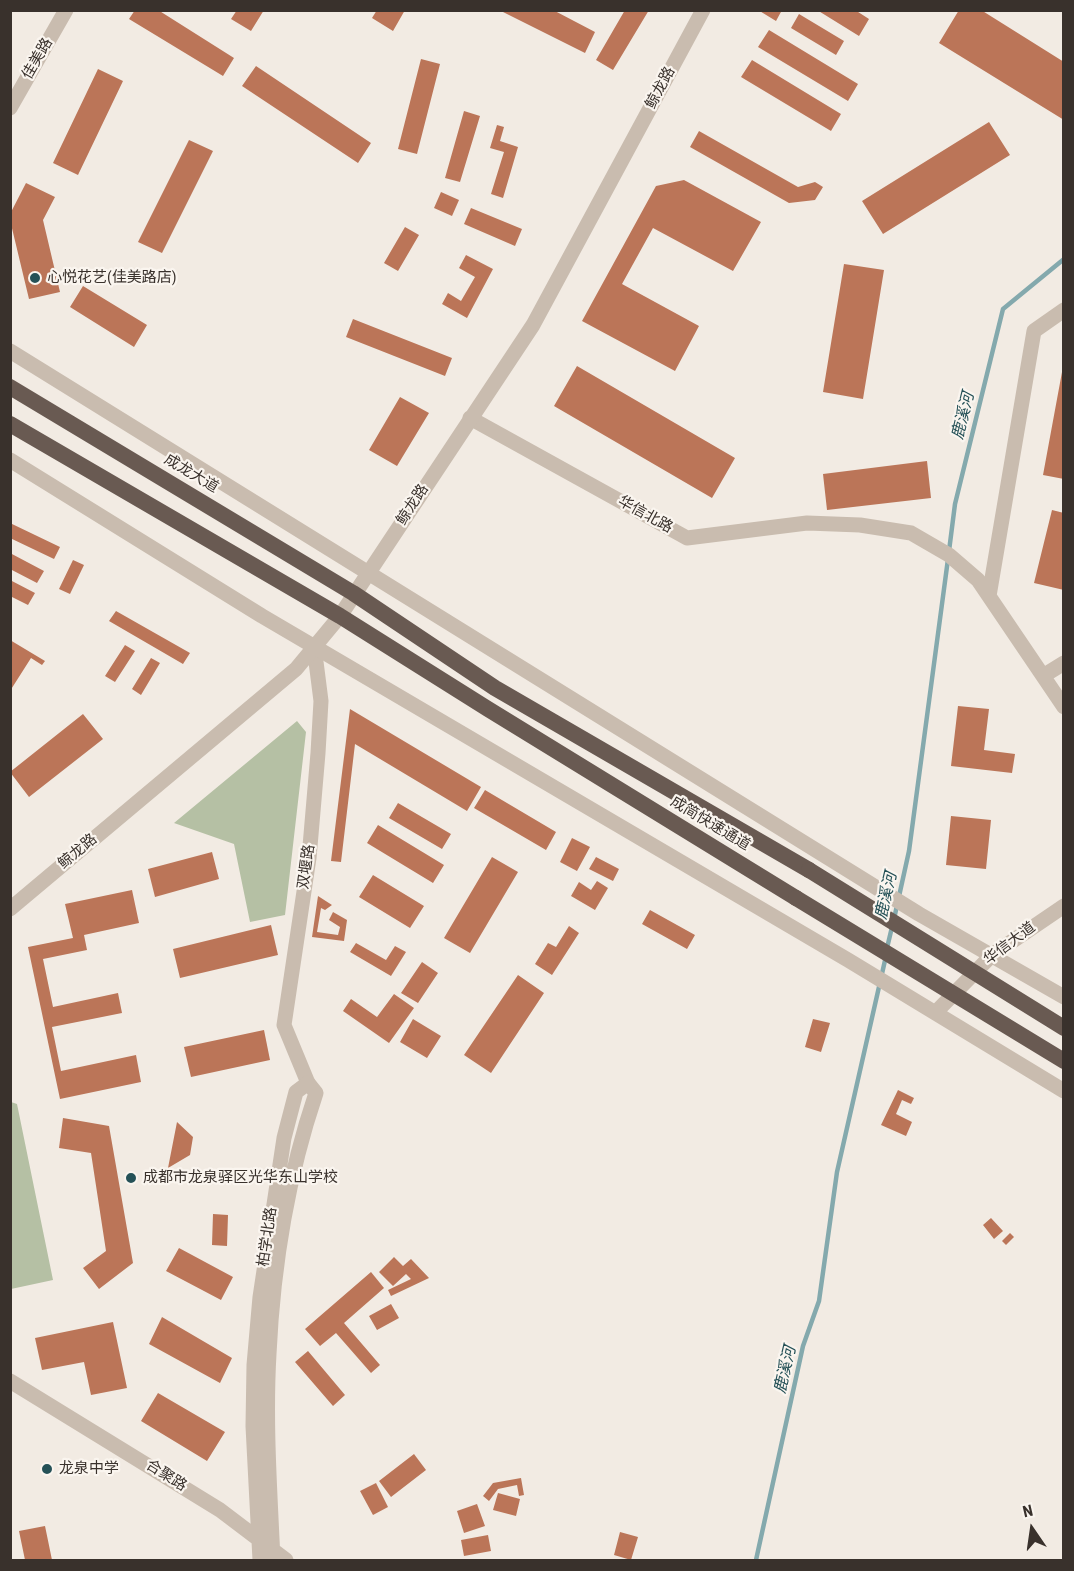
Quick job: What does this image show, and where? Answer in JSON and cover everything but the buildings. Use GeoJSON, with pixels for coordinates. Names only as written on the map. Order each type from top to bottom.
{"type":"FeatureCollection","features":[{"type":"Feature","properties":{"kind":"highway","name":"成龙大道"},"geometry":{"type":"LineString","coordinates":[[10,387],[353,593]]}},
{"type":"Feature","properties":{"kind":"highway"},"geometry":{"type":"LineString","coordinates":[[10,424],[340,615]]}},
{"type":"Feature","properties":{"kind":"highway","name":"成简快速通道"},"geometry":{"type":"LineString","coordinates":[[353,593],[495,688],[809,870],[1064,1028]]}},
{"type":"Feature","properties":{"kind":"highway","name":"成简快速通道"},"geometry":{"type":"LineString","coordinates":[[340,615],[488,710],[1064,1061]]}},
{"type":"Feature","properties":{"kind":"street","name":"佳美路"},"geometry":{"type":"LineString","coordinates":[[10,108],[66,10]]}},
{"type":"Feature","properties":{"kind":"street","name":"鲸龙路"},"geometry":{"type":"LineString","coordinates":[[10,909],[296,669],[340,615],[533,325],[703,10]]}},
{"type":"Feature","properties":{"kind":"street"},"geometry":{"type":"LineString","coordinates":[[1064,310],[1034,331],[989,596],[1064,707]]}},
{"type":"Feature","properties":{"kind":"street"},"geometry":{"type":"LineString","coordinates":[[10,351],[919,914],[1064,998]]}},
{"type":"Feature","properties":{"kind":"street","name":"华信北路"},"geometry":{"type":"LineString","coordinates":[[470,418],[687,538],[807,523],[860,525],[911,533],[949,555],[978,580],[989,596]]}},
{"type":"Feature","properties":{"kind":"street"},"geometry":{"type":"LineString","coordinates":[[10,460],[314,646],[902,992],[1064,1091]]}},
{"type":"Feature","properties":{"kind":"street","name":"双堰路"},"geometry":{"type":"LineString","coordinates":[[308,1083],[284,1025],[309,858],[317,765],[321,701],[314,646]]}},
{"type":"Feature","properties":{"kind":"street"},"geometry":{"type":"LineString","coordinates":[[1043,676],[1064,663]]}},
{"type":"Feature","properties":{"kind":"street","name":"华信大道"},"geometry":{"type":"LineString","coordinates":[[935,1013],[992,955],[1064,906]]}},
{"type":"Feature","properties":{"kind":"street","name":"柏学北路"},"geometry":{"type":"LineString","coordinates":[[260,1560],[253,1426],[254,1365],[260,1297],[284,1138],[296,1092],[308,1083],[316,1093],[304,1129],[284,1226],[269,1354],[268,1449],[273,1556]]}},
{"type":"Feature","properties":{"kind":"street","name":"合聚路"},"geometry":{"type":"LineString","coordinates":[[10,1381],[220,1510],[259,1540],[273,1556],[286,1560]]}},
{"type":"Feature","properties":{"kind":"green space"},"geometry":{"type":"Polygon","coordinates":[[[297,721],[306,732],[285,915],[250,922],[234,844],[174,823],[297,721]]]}},
{"type":"Feature","properties":{"kind":"green space"},"geometry":{"type":"Polygon","coordinates":[[[11,1102],[17,1104],[53,1280],[11,1289],[11,1102]]]}},
{"type":"Feature","properties":{"kind":"waterway","name":"鹿溪河"},"geometry":{"type":"LineString","coordinates":[[949,551],[955,504],[1003,309],[1064,259]]}},
{"type":"Feature","properties":{"kind":"waterway","name":"鹿溪河"},"geometry":{"type":"LineString","coordinates":[[894,919],[909,851],[948,559]]}},
{"type":"Feature","properties":{"kind":"waterway","name":"鹿溪河"},"geometry":{"type":"LineString","coordinates":[[887,948],[892,927]]}},
{"type":"Feature","properties":{"kind":"waterway","name":"鹿溪河"},"geometry":{"type":"LineString","coordinates":[[756,1560],[803,1346],[819,1301],[837,1172],[886,956]]}},
{"type":"Feature","properties":{"kind":"place","name":"心悦花艺(佳美路店)"},"geometry":{"type":"Point","coordinates":[35,278]}},
{"type":"Feature","properties":{"kind":"place","name":"成都市龙泉驿区光华东山学校"},"geometry":{"type":"Point","coordinates":[131,1178]}},
{"type":"Feature","properties":{"kind":"place","name":"龙泉中学"},"geometry":{"type":"Point","coordinates":[47,1469]}}]}
